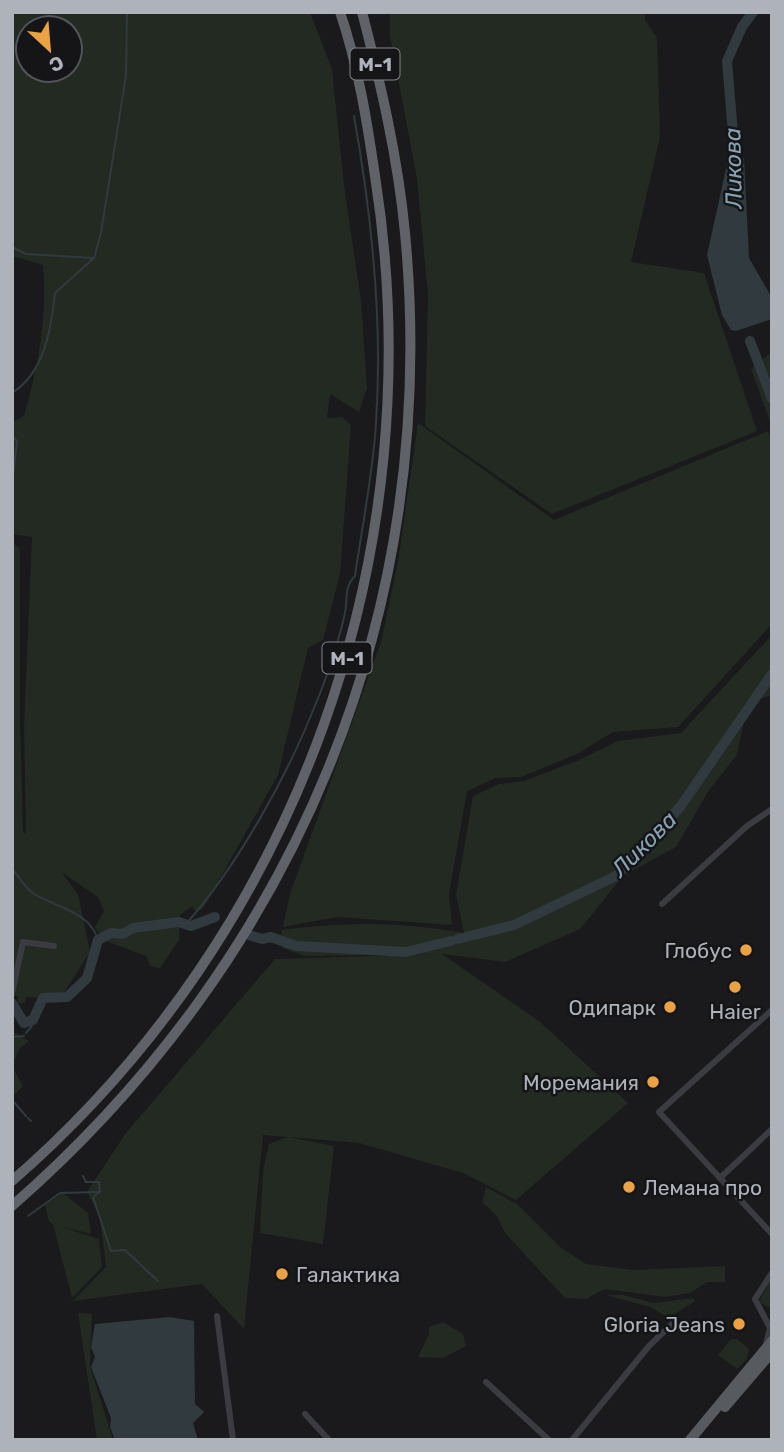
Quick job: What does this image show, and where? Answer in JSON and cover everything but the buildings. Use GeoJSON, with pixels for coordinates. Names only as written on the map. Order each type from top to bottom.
{"type":"FeatureCollection","features":[{"type":"Feature","properties":{"kind":"highway","name":"М-1"},"geometry":{"type":"LineString","coordinates":[[12,1181],[113,1081],[149,1038],[211,952],[266,857],[288,811],[320,740],[347,659],[369,564],[384,471],[388,432],[390,301],[386,252],[371,149],[349,37],[340,12]]}},
{"type":"Feature","properties":{"kind":"highway","name":"М-1"},"geometry":{"type":"LineString","coordinates":[[12,1206],[78,1146],[126,1095],[192,1014],[230,960],[306,822],[337,748],[364,665],[383,594],[404,472],[410,338],[405,234],[397,167],[383,92],[362,12]]}},
{"type":"Feature","properties":{"kind":"main road"},"geometry":{"type":"LineString","coordinates":[[690,1440],[769,1347]]}},
{"type":"Feature","properties":{"kind":"main road"},"geometry":{"type":"LineString","coordinates":[[698,1440],[769,1347]]}},
{"type":"Feature","properties":{"kind":"street"},"geometry":{"type":"LineString","coordinates":[[662,905],[747,826],[772,809]]}},
{"type":"Feature","properties":{"kind":"street"},"geometry":{"type":"LineString","coordinates":[[13,993],[23,942],[54,946]]}},
{"type":"Feature","properties":{"kind":"street"},"geometry":{"type":"LineString","coordinates":[[772,1010],[659,1112],[772,1234]]}},
{"type":"Feature","properties":{"kind":"street"},"geometry":{"type":"LineString","coordinates":[[720,1178],[772,1129]]}},
{"type":"Feature","properties":{"kind":"street"},"geometry":{"type":"LineString","coordinates":[[769,1347],[770,1328],[755,1299],[772,1273]]}},
{"type":"Feature","properties":{"kind":"street"},"geometry":{"type":"LineString","coordinates":[[762,1313],[772,1316]]}},
{"type":"Feature","properties":{"kind":"street"},"geometry":{"type":"LineString","coordinates":[[217,1316],[233,1440]]}},
{"type":"Feature","properties":{"kind":"street"},"geometry":{"type":"LineString","coordinates":[[572,1440],[649,1346],[676,1321]]}},
{"type":"Feature","properties":{"kind":"street"},"geometry":{"type":"LineString","coordinates":[[486,1382],[549,1440]]}},
{"type":"Feature","properties":{"kind":"street"},"geometry":{"type":"LineString","coordinates":[[305,1414],[330,1440]]}},
{"type":"Feature","properties":{"kind":"shaded area"},"geometry":{"type":"Polygon","coordinates":[[[12,12],[310,12],[332,69],[344,185],[361,301],[367,388],[359,412],[330,394],[327,418],[342,417],[351,425],[340,574],[323,640],[308,648],[278,775],[203,909],[195,911],[192,906],[180,915],[179,940],[160,968],[150,966],[146,956],[103,940],[95,927],[104,911],[98,897],[61,872],[78,894],[90,952],[60,999],[26,997],[25,1003],[18,1003],[18,996],[12,996],[12,542],[20,549],[20,718],[23,831],[26,834],[24,726],[32,537],[12,534],[12,422],[24,416],[34,378],[43,322],[43,265],[12,256],[12,12]]]}},
{"type":"Feature","properties":{"kind":"shaded area"},"geometry":{"type":"Polygon","coordinates":[[[390,12],[645,12],[645,20],[657,38],[660,137],[631,262],[704,273],[757,431],[552,514],[425,426],[428,294],[417,179],[390,36],[390,12]]]}},
{"type":"Feature","properties":{"kind":"shaded area"},"geometry":{"type":"Polygon","coordinates":[[[772,352],[772,427],[751,369],[772,352]]]}},
{"type":"Feature","properties":{"kind":"shaded area"},"geometry":{"type":"Polygon","coordinates":[[[418,423],[554,520],[768,431],[772,442],[772,624],[678,727],[613,732],[577,754],[521,777],[496,778],[467,791],[449,894],[452,925],[337,917],[283,927],[290,894],[381,642],[398,562],[418,423]]]}},
{"type":"Feature","properties":{"kind":"shaded area"},"geometry":{"type":"Polygon","coordinates":[[[772,635],[772,695],[757,700],[746,711],[737,755],[709,790],[676,847],[623,876],[580,929],[505,962],[442,954],[539,1021],[628,1103],[516,1200],[463,1173],[359,1143],[289,1137],[334,1146],[323,1244],[260,1233],[263,1171],[269,1144],[288,1137],[263,1135],[244,1329],[202,1284],[73,1301],[106,1267],[100,1218],[87,1192],[126,1133],[275,959],[440,954],[304,956],[282,948],[281,930],[372,924],[418,926],[464,933],[456,895],[473,796],[499,784],[524,781],[579,760],[618,741],[681,733],[772,635]]]}},
{"type":"Feature","properties":{"kind":"shaded area"},"geometry":{"type":"Polygon","coordinates":[[[12,1031],[29,1041],[20,1048],[12,1066],[12,1031]]]}},
{"type":"Feature","properties":{"kind":"shaded area"},"geometry":{"type":"Polygon","coordinates":[[[12,1066],[23,1086],[12,1097],[12,1066]]]}},
{"type":"Feature","properties":{"kind":"shaded area"},"geometry":{"type":"Polygon","coordinates":[[[486,1187],[517,1204],[560,1247],[586,1264],[633,1270],[725,1266],[725,1282],[707,1282],[690,1293],[665,1297],[605,1289],[586,1299],[565,1298],[505,1233],[497,1216],[482,1202],[486,1187]]]}},
{"type":"Feature","properties":{"kind":"shaded area"},"geometry":{"type":"Polygon","coordinates":[[[63,1193],[88,1213],[91,1234],[59,1226],[99,1239],[102,1267],[72,1298],[53,1224],[49,1222],[45,1205],[63,1193]]]}},
{"type":"Feature","properties":{"kind":"shaded area"},"geometry":{"type":"Polygon","coordinates":[[[770,1282],[772,1309],[761,1303],[760,1299],[770,1282]]]}},
{"type":"Feature","properties":{"kind":"shaded area"},"geometry":{"type":"Polygon","coordinates":[[[606,1295],[623,1295],[654,1303],[693,1298],[695,1301],[669,1318],[650,1307],[606,1295]]]}},
{"type":"Feature","properties":{"kind":"shaded area"},"geometry":{"type":"Polygon","coordinates":[[[78,1313],[92,1314],[90,1366],[113,1440],[97,1440],[78,1313]]]}},
{"type":"Feature","properties":{"kind":"shaded area"},"geometry":{"type":"Polygon","coordinates":[[[443,1322],[463,1334],[466,1346],[443,1358],[418,1357],[429,1334],[429,1327],[443,1322]]]}},
{"type":"Feature","properties":{"kind":"shaded area"},"geometry":{"type":"Polygon","coordinates":[[[731,1339],[737,1339],[749,1349],[747,1359],[737,1369],[718,1355],[731,1339]]]}},
{"type":"Feature","properties":{"kind":"water"},"geometry":{"type":"Polygon","coordinates":[[[734,158],[744,158],[749,258],[772,298],[772,319],[736,331],[731,330],[722,315],[707,255],[727,164],[734,158]]]}},
{"type":"Feature","properties":{"kind":"water"},"geometry":{"type":"Polygon","coordinates":[[[170,1317],[194,1321],[195,1404],[204,1412],[193,1423],[198,1440],[115,1440],[110,1427],[111,1418],[91,1367],[95,1357],[91,1347],[95,1324],[170,1317]]]}},
{"type":"Feature","properties":{"kind":"waterway"},"geometry":{"type":"LineString","coordinates":[[12,393],[32,374],[39,362],[48,335],[55,293],[94,258],[101,233],[126,75],[127,12]]}},
{"type":"Feature","properties":{"kind":"waterway","name":"Ликова"},"geometry":{"type":"LineString","coordinates":[[736,170],[727,61],[742,27],[753,12]]}},
{"type":"Feature","properties":{"kind":"waterway"},"geometry":{"type":"LineString","coordinates":[[186,924],[224,876],[242,848],[291,760],[329,669],[345,614],[348,586],[355,576],[375,442],[378,346],[371,230],[354,116]]}},
{"type":"Feature","properties":{"kind":"waterway"},"geometry":{"type":"LineString","coordinates":[[12,247],[26,254],[93,258]]}},
{"type":"Feature","properties":{"kind":"waterway","name":"Ликова"},"geometry":{"type":"LineString","coordinates":[[750,341],[772,399]]}},
{"type":"Feature","properties":{"kind":"waterway"},"geometry":{"type":"LineString","coordinates":[[12,436],[17,441],[12,485]]}},
{"type":"Feature","properties":{"kind":"waterway","name":"Ликова"},"geometry":{"type":"LineString","coordinates":[[458,939],[514,925],[616,876],[680,807],[772,674]]}},
{"type":"Feature","properties":{"kind":"waterway"},"geometry":{"type":"LineString","coordinates":[[12,869],[34,894],[71,911],[88,923],[98,940]]}},
{"type":"Feature","properties":{"kind":"waterway","name":"Ликова"},"geometry":{"type":"LineString","coordinates":[[12,1003],[24,1023],[33,1020],[43,998],[67,997],[87,978],[98,940],[111,933],[123,934],[133,928],[179,922],[191,926],[215,917]]}},
{"type":"Feature","properties":{"kind":"waterway","name":"Ликова"},"geometry":{"type":"LineString","coordinates":[[249,935],[262,939],[271,937],[296,946],[406,952],[451,941]]}},
{"type":"Feature","properties":{"kind":"waterway"},"geometry":{"type":"LineString","coordinates":[[26,1033],[32,1026],[29,1022]]}},
{"type":"Feature","properties":{"kind":"waterway"},"geometry":{"type":"LineString","coordinates":[[12,1037],[24,1036]]}},
{"type":"Feature","properties":{"kind":"waterway"},"geometry":{"type":"LineString","coordinates":[[12,1100],[26,1116]]}},
{"type":"Feature","properties":{"kind":"waterway"},"geometry":{"type":"LineString","coordinates":[[28,1118],[31,1121]]}},
{"type":"Feature","properties":{"kind":"waterway"},"geometry":{"type":"LineString","coordinates":[[83,1176],[86,1182],[99,1182],[100,1192],[93,1197],[111,1251],[125,1250],[158,1281]]}},
{"type":"Feature","properties":{"kind":"waterway"},"geometry":{"type":"LineString","coordinates":[[28,1216],[60,1193],[99,1192]]}},
{"type":"Feature","properties":{"kind":"place","name":"Глобус"},"geometry":{"type":"Point","coordinates":[746,950]}},
{"type":"Feature","properties":{"kind":"place","name":"Haier"},"geometry":{"type":"Point","coordinates":[735,987]}},
{"type":"Feature","properties":{"kind":"place","name":"Одипарк"},"geometry":{"type":"Point","coordinates":[670,1007]}},
{"type":"Feature","properties":{"kind":"place","name":"Моремания"},"geometry":{"type":"Point","coordinates":[653,1082]}},
{"type":"Feature","properties":{"kind":"place","name":"Лемана про"},"geometry":{"type":"Point","coordinates":[629,1187]}},
{"type":"Feature","properties":{"kind":"place","name":"Галактика"},"geometry":{"type":"Point","coordinates":[282,1274]}},
{"type":"Feature","properties":{"kind":"place","name":"Gloria Jeans"},"geometry":{"type":"Point","coordinates":[739,1324]}}]}
